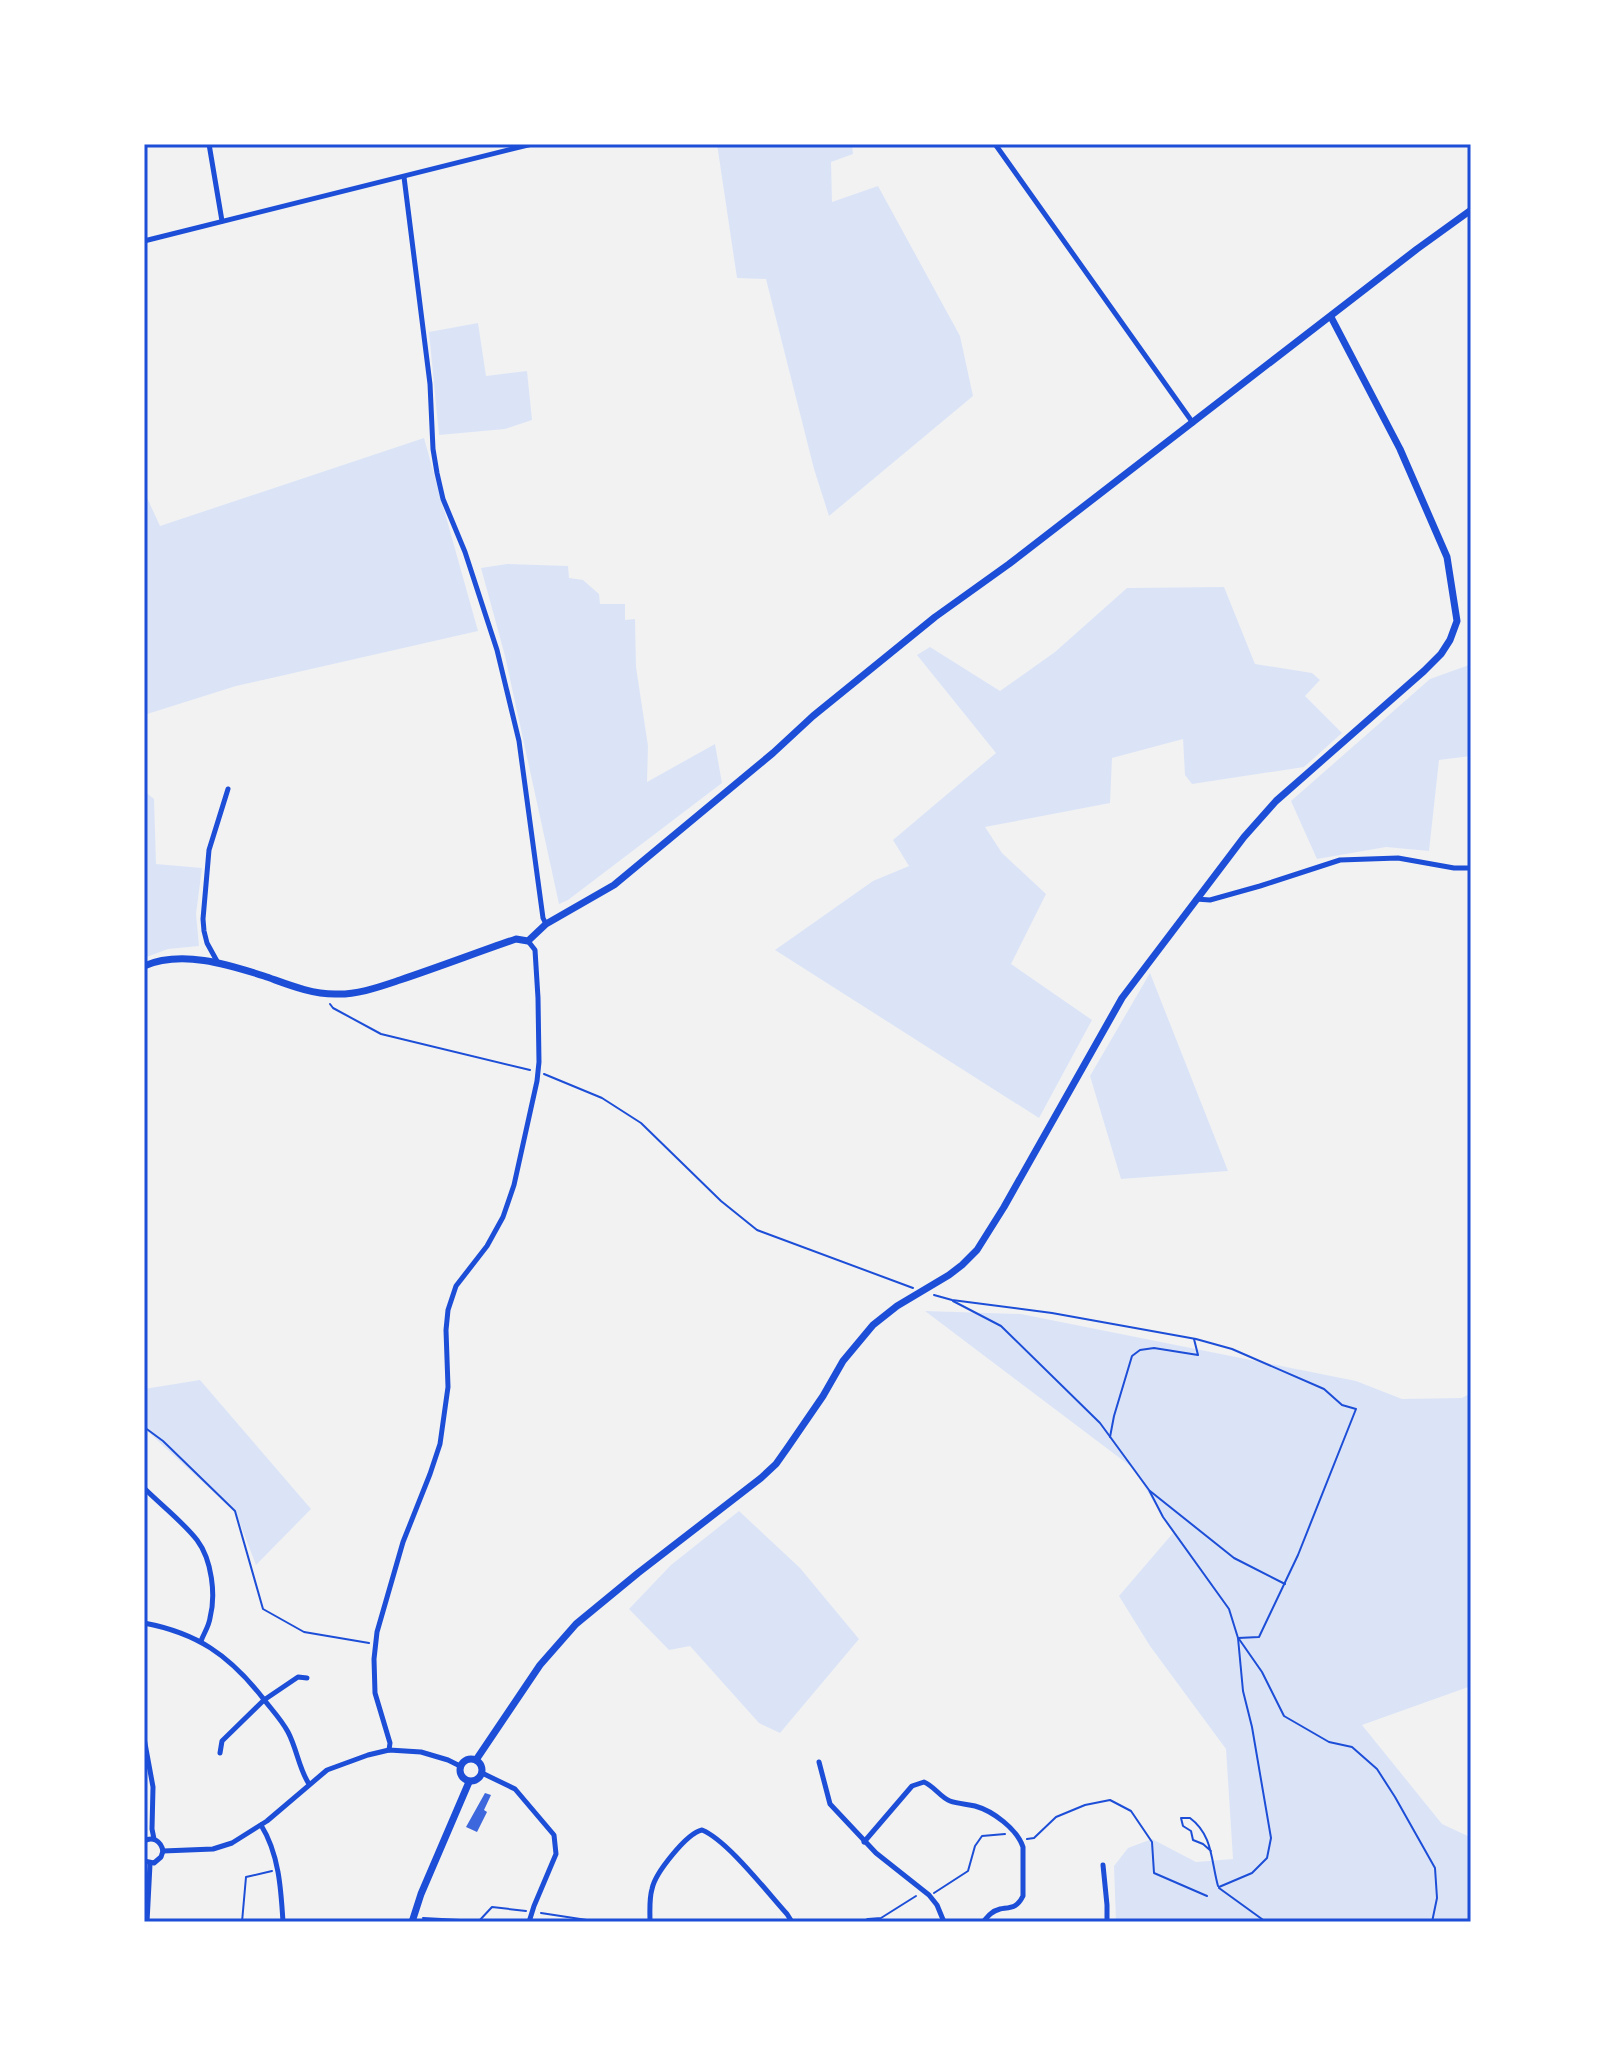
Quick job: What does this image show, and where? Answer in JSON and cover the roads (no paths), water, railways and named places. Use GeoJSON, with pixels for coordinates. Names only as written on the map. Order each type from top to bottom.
{"type":"FeatureCollection","features":[{"type":"Feature","properties":{"kind":"street"},"geometry":{"type":"LineString","coordinates":[[209,144],[222,221]]}},
{"type":"Feature","properties":{"kind":"street"},"geometry":{"type":"LineString","coordinates":[[144,241],[532,144]]}},
{"type":"Feature","properties":{"kind":"street"},"geometry":{"type":"LineString","coordinates":[[995,144],[1193,423]]}},
{"type":"Feature","properties":{"kind":"street"},"geometry":{"type":"LineString","coordinates":[[404,177],[430,384],[437,473],[443,499],[465,552],[497,650],[519,741],[546,924]]}},
{"type":"Feature","properties":{"kind":"street"},"geometry":{"type":"LineString","coordinates":[[528,941],[546,924],[614,885],[935,617],[1009,564],[1471,210]]}},
{"type":"Feature","properties":{"kind":"street"},"geometry":{"type":"LineString","coordinates":[[476,1760],[540,1665],[563,1638],[612,1594],[768,1471],[788,1447],[856,1343],[887,1314],[962,1265],[977,1250],[1122,998],[1244,837],[1276,801],[1441,654],[1450,640],[1457,621],[1447,557],[1400,449],[1331,317]]}},
{"type":"Feature","properties":{"kind":"street"},"geometry":{"type":"LineString","coordinates":[[218,964],[207,943],[203,919],[209,850],[228,789]]}},
{"type":"Feature","properties":{"kind":"street"},"geometry":{"type":"LineString","coordinates":[[1196,899],[1210,900],[1340,860],[1398,858],[1471,868]]}},
{"type":"Feature","properties":{"kind":"street"},"geometry":{"type":"LineString","coordinates":[[144,966],[156,960],[186,958],[261,975],[300,989],[337,995],[364,991],[516,939],[528,941],[535,950],[539,1072],[527,1130],[503,1217],[487,1246],[456,1286],[450,1301],[446,1330],[448,1387],[440,1444],[403,1542],[377,1632],[375,1693],[390,1743],[389,1750]]}},
{"type":"Feature","properties":{"kind":"street"},"geometry":{"type":"LineString","coordinates":[[144,1488],[198,1542],[205,1556],[212,1585],[212,1612],[201,1641]]}},
{"type":"Feature","properties":{"kind":"street"},"geometry":{"type":"LineString","coordinates":[[144,1623],[166,1627],[201,1641],[233,1665],[281,1719],[309,1784]]}},
{"type":"Feature","properties":{"kind":"street"},"geometry":{"type":"LineString","coordinates":[[220,1753],[222,1741],[264,1700],[298,1677],[307,1678]]}},
{"type":"Feature","properties":{"kind":"street"},"geometry":{"type":"LineString","coordinates":[[144,1738],[153,1787],[152,1829],[154,1839],[161,1844],[163,1851],[159,1861],[147,1862],[147,1922]]}},
{"type":"Feature","properties":{"kind":"street"},"geometry":{"type":"LineString","coordinates":[[163,1851],[213,1849],[232,1843],[282,1810],[309,1784],[334,1767],[368,1755],[389,1750],[421,1752],[460,1766]]}},
{"type":"Feature","properties":{"kind":"street"},"geometry":{"type":"LineString","coordinates":[[460,1766],[467,1760],[476,1760]]}},
{"type":"Feature","properties":{"kind":"street"},"geometry":{"type":"LineString","coordinates":[[469,1782],[477,1780],[482,1773],[476,1760]]}},
{"type":"Feature","properties":{"kind":"street"},"geometry":{"type":"LineString","coordinates":[[819,1762],[830,1804],[864,1842],[930,1896],[944,1922]]}},
{"type":"Feature","properties":{"kind":"street"},"geometry":{"type":"LineString","coordinates":[[460,1766],[461,1776],[469,1782]]}},
{"type":"Feature","properties":{"kind":"street"},"geometry":{"type":"LineString","coordinates":[[482,1773],[515,1789],[554,1835],[556,1854],[529,1922]]}},
{"type":"Feature","properties":{"kind":"street"},"geometry":{"type":"LineString","coordinates":[[413,1920],[426,1881],[469,1782]]}},
{"type":"Feature","properties":{"kind":"street"},"geometry":{"type":"LineString","coordinates":[[864,1842],[912,1786],[924,1782],[948,1800],[987,1811],[1016,1835],[1023,1847],[1021,1900],[1014,1907],[995,1911],[983,1922]]}},
{"type":"Feature","properties":{"kind":"street"},"geometry":{"type":"LineString","coordinates":[[261,1825],[269,1839],[277,1869],[283,1922]]}},
{"type":"Feature","properties":{"kind":"street"},"geometry":{"type":"LineString","coordinates":[[650,1922],[655,1880],[692,1834],[702,1830],[725,1846],[792,1922]]}},
{"type":"Feature","properties":{"kind":"street"},"geometry":{"type":"LineString","coordinates":[[144,1841],[154,1839]]}},
{"type":"Feature","properties":{"kind":"street"},"geometry":{"type":"LineString","coordinates":[[1103,1865],[1107,1922]]}}]}
